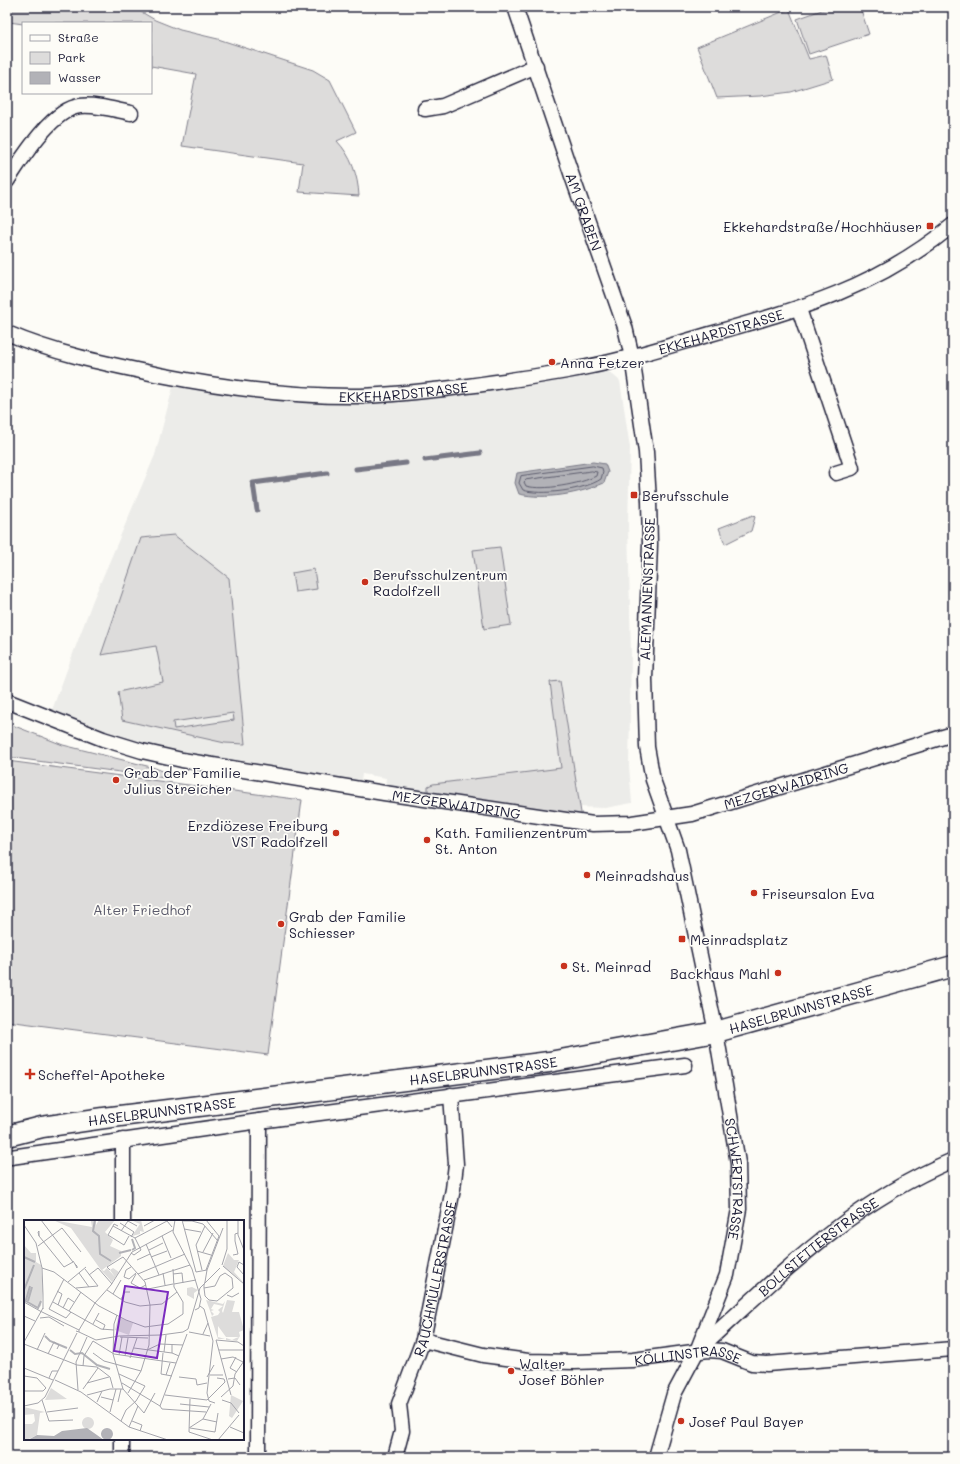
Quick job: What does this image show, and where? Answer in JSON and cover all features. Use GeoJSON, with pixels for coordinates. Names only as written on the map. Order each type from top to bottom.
{"type":"FeatureCollection","features":[{"type":"Feature","properties":{"kind":"main road","name":"HASELBRUNNSTRASSE"},"geometry":{"type":"LineString","coordinates":[[7,1136],[42,1127],[104,1118],[549,1062],[716,1032],[953,966]]}},
{"type":"Feature","properties":{"kind":"street","name":"AM GRABEN"},"geometry":{"type":"LineString","coordinates":[[515,7],[625,327],[632,357]]}},
{"type":"Feature","properties":{"kind":"street"},"geometry":{"type":"LineString","coordinates":[[425,109],[443,106],[536,66]]}},
{"type":"Feature","properties":{"kind":"street"},"geometry":{"type":"LineString","coordinates":[[7,181],[34,143],[55,120],[68,109],[89,105],[131,113]]}},
{"type":"Feature","properties":{"kind":"street","name":"EKKEHARDSTRASSE"},"geometry":{"type":"LineString","coordinates":[[7,333],[61,353],[111,365],[210,384],[263,392],[308,395],[360,396],[402,394],[573,370],[632,357],[799,309],[854,288],[884,272],[918,252],[953,225]]}},
{"type":"Feature","properties":{"kind":"street","name":"EKKEHARDSTRASSE"},"geometry":{"type":"LineString","coordinates":[[799,309],[852,468],[836,474]]}},
{"type":"Feature","properties":{"kind":"street","name":"ALEMANNENSTRASSE"},"geometry":{"type":"LineString","coordinates":[[632,357],[646,452],[649,501],[650,544],[644,679],[645,720],[653,780],[678,850],[716,1032]]}},
{"type":"Feature","properties":{"kind":"street","name":"MEZGERWAIDRING"},"geometry":{"type":"LineString","coordinates":[[7,701],[103,739],[142,751],[234,770],[594,824],[632,823],[668,819],[692,814],[953,734]]}},
{"type":"Feature","properties":{"kind":"street","name":"SCHWERTSTRASSE"},"geometry":{"type":"LineString","coordinates":[[656,1457],[674,1394],[697,1351],[727,1275],[739,1209],[738,1164],[716,1032]]}},
{"type":"Feature","properties":{"kind":"street","name":"HASELBRUNNSTRASSE"},"geometry":{"type":"LineString","coordinates":[[11,1157],[259,1121],[685,1065]]}},
{"type":"Feature","properties":{"kind":"street","name":"RAUCHMÜLLERSTRASSE"},"geometry":{"type":"LineString","coordinates":[[395,1457],[402,1431],[399,1404],[423,1340],[453,1189],[456,1164],[452,1095]]}},
{"type":"Feature","properties":{"kind":"street"},"geometry":{"type":"LineString","coordinates":[[258,1457],[259,1121]]}},
{"type":"Feature","properties":{"kind":"street"},"geometry":{"type":"LineString","coordinates":[[123,1140],[123,1220]]}},
{"type":"Feature","properties":{"kind":"street","name":"BOLLSTETTERSTRASSE"},"geometry":{"type":"LineString","coordinates":[[697,1351],[829,1232],[874,1200],[953,1160]]}},
{"type":"Feature","properties":{"kind":"street","name":"KÖLLINSTRASSE"},"geometry":{"type":"LineString","coordinates":[[423,1340],[483,1355],[528,1361],[575,1362],[633,1360],[697,1351],[722,1351],[742,1360],[767,1364],[953,1349]]}},
{"type":"Feature","properties":{"kind":"street"},"geometry":{"type":"LineString","coordinates":[[122,1440],[122,1457]]}},
{"type":"Feature","properties":{"kind":"shaded area","name":"Berufsschulzentrum Radolfzell"},"geometry":{"type":"Polygon","coordinates":[[[607,370],[620,381],[630,448],[628,524],[631,655],[629,766],[632,803],[605,808],[496,804],[384,793],[386,778],[362,774],[360,789],[234,770],[49,718],[93,600],[155,455],[173,387],[396,400],[575,377],[607,370]]]}},
{"type":"Feature","properties":{"kind":"green space"},"geometry":{"type":"Polygon","coordinates":[[[7,7],[133,7],[155,20],[180,30],[218,39],[313,70],[330,80],[356,132],[337,141],[350,159],[353,166],[359,196],[299,192],[303,163],[182,146],[196,74],[152,66],[152,22],[22,22],[22,24],[9,22],[7,31],[7,7]]]}},
{"type":"Feature","properties":{"kind":"green space"},"geometry":{"type":"Polygon","coordinates":[[[830,7],[860,7],[869,34],[809,54],[797,19],[830,7]]]}},
{"type":"Feature","properties":{"kind":"green space"},"geometry":{"type":"Polygon","coordinates":[[[789,9],[809,59],[826,55],[833,79],[791,92],[760,96],[717,98],[697,47],[789,9]]]}},
{"type":"Feature","properties":{"kind":"green space"},"geometry":{"type":"Polygon","coordinates":[[[753,515],[755,517],[751,531],[725,544],[719,528],[753,515]]]}},
{"type":"Feature","properties":{"kind":"green space"},"geometry":{"type":"Polygon","coordinates":[[[174,535],[229,578],[245,744],[225,743],[122,720],[118,692],[163,682],[156,646],[101,655],[141,538],[174,535]],[[233,713],[173,722],[174,729],[234,720],[233,713]]]}},
{"type":"Feature","properties":{"kind":"green space"},"geometry":{"type":"Polygon","coordinates":[[[500,547],[511,625],[484,629],[473,550],[500,547]]]}},
{"type":"Feature","properties":{"kind":"green space"},"geometry":{"type":"Polygon","coordinates":[[[314,569],[317,589],[295,592],[292,573],[314,569]]]}},
{"type":"Feature","properties":{"kind":"green space"},"geometry":{"type":"Polygon","coordinates":[[[560,681],[582,819],[428,797],[428,786],[433,784],[561,768],[550,682],[560,681]]]}},
{"type":"Feature","properties":{"kind":"green space"},"geometry":{"type":"Polygon","coordinates":[[[7,723],[63,745],[155,768],[170,774],[165,778],[7,757],[7,723]]]}},
{"type":"Feature","properties":{"kind":"green space","name":"Alter Friedhof"},"geometry":{"type":"Polygon","coordinates":[[[7,761],[302,800],[268,1055],[7,1021],[7,761]]]}},
{"type":"Feature","properties":{"kind":"water"},"geometry":{"type":"Polygon","coordinates":[[[593,462],[605,464],[608,472],[604,483],[573,493],[551,496],[529,496],[519,494],[515,483],[517,473],[593,462]]]}},
{"type":"Feature","properties":{"kind":"waterway"},"geometry":{"type":"LineString","coordinates":[[425,460],[480,453]]}},
{"type":"Feature","properties":{"kind":"waterway"},"geometry":{"type":"LineString","coordinates":[[356,469],[406,463]]}},
{"type":"Feature","properties":{"kind":"waterway"},"geometry":{"type":"LineString","coordinates":[[257,510],[253,483],[327,473]]}},
{"type":"Feature","properties":{"kind":"place","name":"Ekkehardstraße/Hochhäuser"},"geometry":{"type":"Point","coordinates":[930,226]}},
{"type":"Feature","properties":{"kind":"place","name":"Anna Fetzer"},"geometry":{"type":"Point","coordinates":[552,362]}},
{"type":"Feature","properties":{"kind":"place","name":"Berufsschule"},"geometry":{"type":"Point","coordinates":[634,495]}},
{"type":"Feature","properties":{"kind":"place","name":"Berufsschulzentrum Radolfzell"},"geometry":{"type":"Point","coordinates":[365,582]}},
{"type":"Feature","properties":{"kind":"place","name":"Grab der Familie Julius Streicher"},"geometry":{"type":"Point","coordinates":[116,780]}},
{"type":"Feature","properties":{"kind":"place","name":"Erzdiözese Freiburg VST Radolfzell"},"geometry":{"type":"Point","coordinates":[336,833]}},
{"type":"Feature","properties":{"kind":"place","name":"Kath. Familienzentrum St. Anton"},"geometry":{"type":"Point","coordinates":[427,840]}},
{"type":"Feature","properties":{"kind":"place","name":"Meinradshaus"},"geometry":{"type":"Point","coordinates":[587,875]}},
{"type":"Feature","properties":{"kind":"place","name":"Friseursalon Eva"},"geometry":{"type":"Point","coordinates":[754,893]}},
{"type":"Feature","properties":{"kind":"place","name":"Grab der Familie Schiesser"},"geometry":{"type":"Point","coordinates":[281,924]}},
{"type":"Feature","properties":{"kind":"place","name":"Meinradsplatz"},"geometry":{"type":"Point","coordinates":[682,939]}},
{"type":"Feature","properties":{"kind":"place","name":"St. Meinrad"},"geometry":{"type":"Point","coordinates":[564,966]}},
{"type":"Feature","properties":{"kind":"place","name":"Backhaus Mahl"},"geometry":{"type":"Point","coordinates":[778,973]}},
{"type":"Feature","properties":{"kind":"place","name":"Scheffel-Apotheke"},"geometry":{"type":"Point","coordinates":[30,1074]}},
{"type":"Feature","properties":{"kind":"place","name":"Walter Josef Böhler"},"geometry":{"type":"Point","coordinates":[511,1371]}},
{"type":"Feature","properties":{"kind":"place","name":"Josef Paul Bayer"},"geometry":{"type":"Point","coordinates":[681,1421]}}]}
